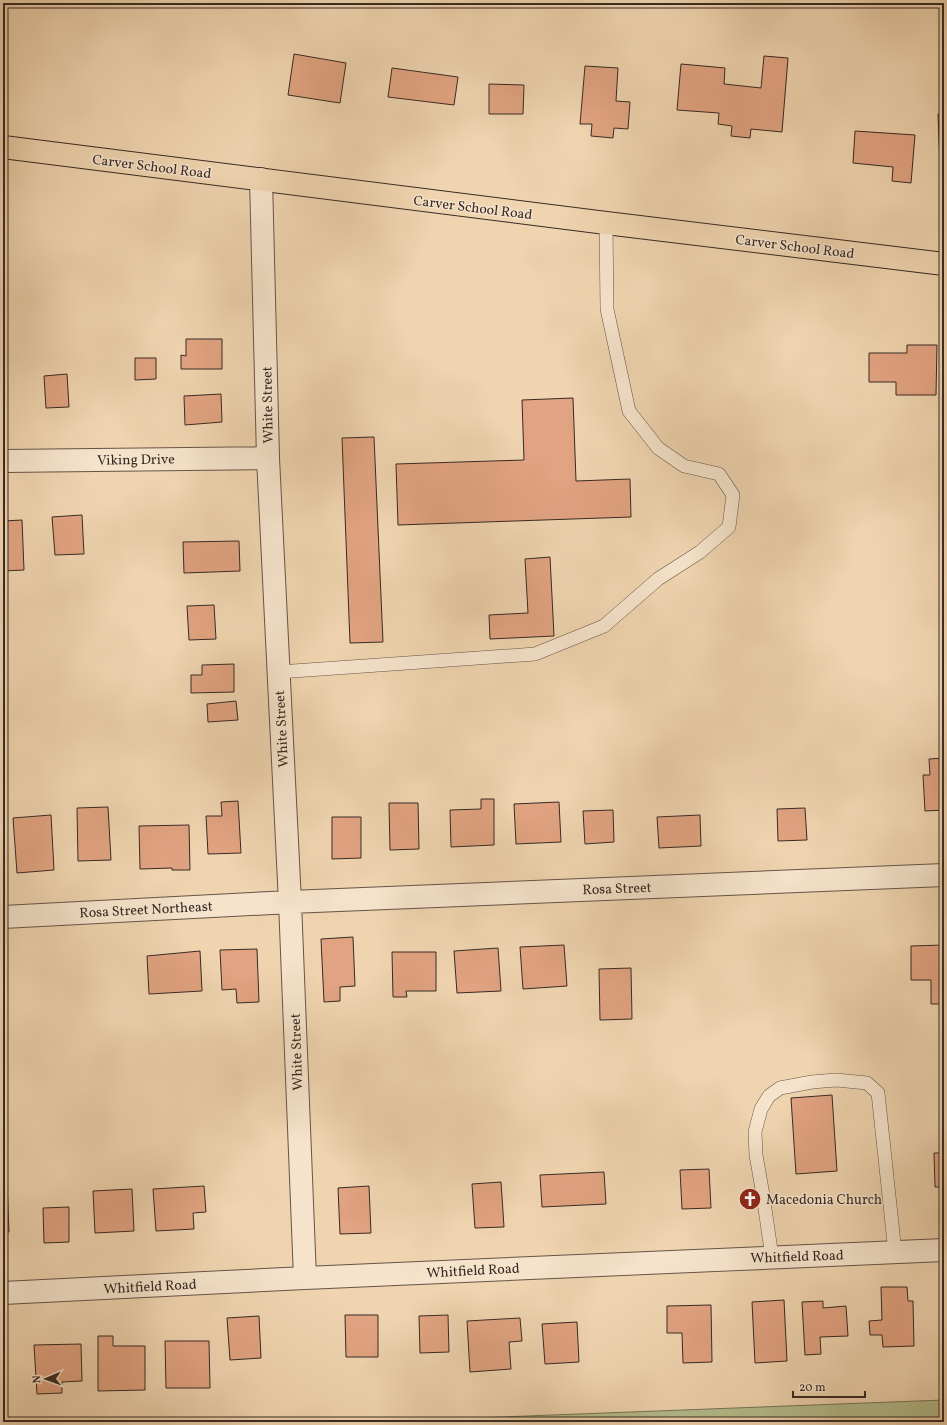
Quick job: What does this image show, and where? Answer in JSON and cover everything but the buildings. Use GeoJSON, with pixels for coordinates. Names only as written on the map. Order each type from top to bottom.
{"type":"FeatureCollection","features":[{"type":"Feature","properties":{"kind":"main road","name":"Carver School Road"},"geometry":{"type":"LineString","coordinates":[[3,147],[944,264]]}},
{"type":"Feature","properties":{"kind":"street","name":"White Street"},"geometry":{"type":"LineString","coordinates":[[261,179],[268,458],[290,902],[305,1278]]}},
{"type":"Feature","properties":{"kind":"street","name":"Viking Drive"},"geometry":{"type":"LineString","coordinates":[[3,460],[268,458]]}},
{"type":"Feature","properties":{"kind":"street","name":"Rosa Street"},"geometry":{"type":"LineString","coordinates":[[290,902],[944,875]]}},
{"type":"Feature","properties":{"kind":"street","name":"Rosa Street Northeast"},"geometry":{"type":"LineString","coordinates":[[3,917],[290,902]]}},
{"type":"Feature","properties":{"kind":"street","name":"Whitfield Road"},"geometry":{"type":"LineString","coordinates":[[3,1293],[944,1250]]}},
{"type":"Feature","properties":{"kind":"lane"},"geometry":{"type":"LineString","coordinates":[[279,672],[535,654],[604,626],[658,580],[700,552],[729,527],[733,495],[719,474],[684,466],[658,448],[629,411],[607,308],[606,223]]}},
{"type":"Feature","properties":{"kind":"lane"},"geometry":{"type":"LineString","coordinates":[[772,1257],[756,1155],[755,1132],[761,1109],[769,1096],[780,1088],[812,1082],[836,1080],[867,1083],[878,1093],[895,1252]]}},
{"type":"Feature","properties":{"kind":"green space"},"geometry":{"type":"Polygon","coordinates":[[[944,1400],[944,1422],[370,1422],[944,1400]]]}},
{"type":"Feature","properties":{"kind":"place","name":"Macedonia Church"},"geometry":{"type":"Point","coordinates":[750,1199]}}]}
